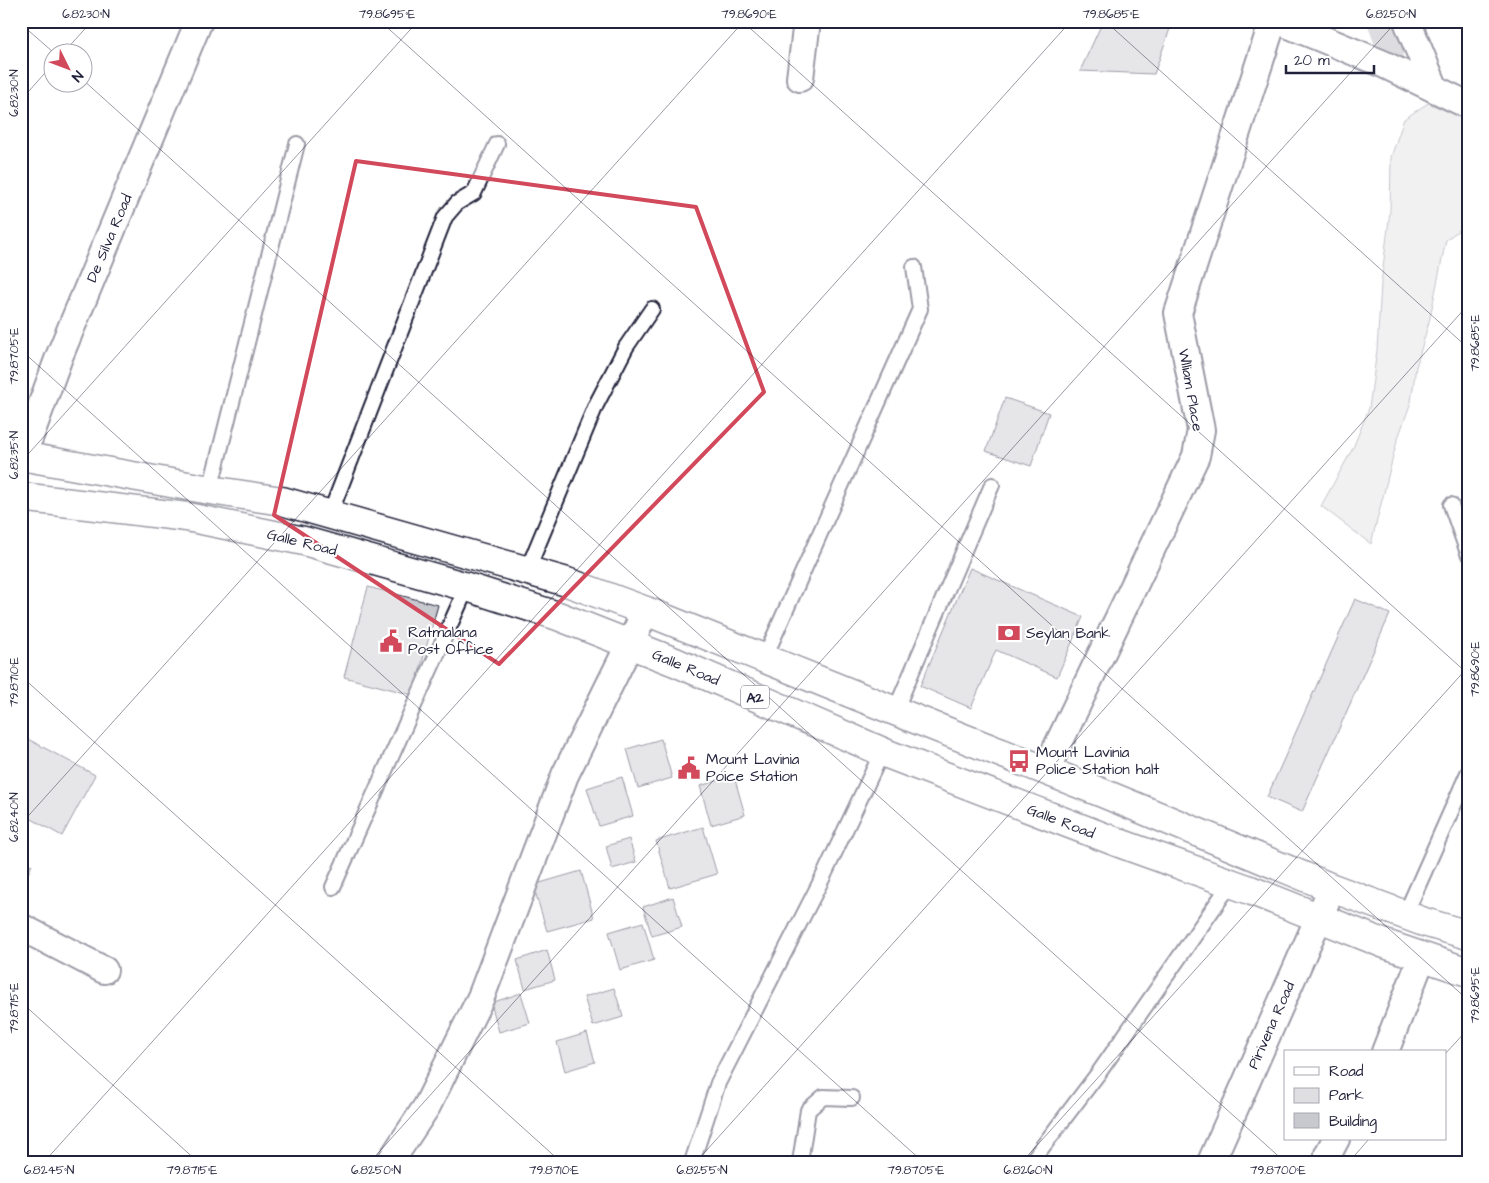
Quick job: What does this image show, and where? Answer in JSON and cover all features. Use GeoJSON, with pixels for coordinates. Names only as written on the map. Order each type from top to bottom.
{"type":"FeatureCollection","features":[{"type":"Feature","properties":{"kind":"highway"},"geometry":{"type":"LineString","coordinates":[[21,456],[282,501],[567,582],[646,611],[1046,770],[1332,888],[1405,915],[1468,935]]}},
{"type":"Feature","properties":{"kind":"highway","name":"Galle Road"},"geometry":{"type":"LineString","coordinates":[[21,497],[187,517],[304,541],[467,587],[558,616],[630,644],[882,752],[1422,957],[1468,972]]}},
{"type":"Feature","properties":{"kind":"street","name":"De Silva Road"},"geometry":{"type":"LineString","coordinates":[[21,456],[58,357],[199,21]]}},
{"type":"Feature","properties":{"kind":"street"},"geometry":{"type":"LineString","coordinates":[[800,78],[807,21]]}},
{"type":"Feature","properties":{"kind":"street","name":"Wlliam Place"},"geometry":{"type":"LineString","coordinates":[[1046,770],[1196,456],[1200,430],[1178,313],[1273,21]]}},
{"type":"Feature","properties":{"kind":"street"},"geometry":{"type":"LineString","coordinates":[[1280,21],[1381,63],[1468,105]]}},
{"type":"Feature","properties":{"kind":"street"},"geometry":{"type":"LineString","coordinates":[[1407,21],[1435,89]]}},
{"type":"Feature","properties":{"kind":"street"},"geometry":{"type":"LineString","coordinates":[[390,1162],[428,1106],[481,997],[564,775],[646,611]]}},
{"type":"Feature","properties":{"kind":"street","name":"Pirivena Road"},"geometry":{"type":"LineString","coordinates":[[1211,1162],[1332,888]]}},
{"type":"Feature","properties":{"kind":"street"},"geometry":{"type":"LineString","coordinates":[[21,928],[104,970]]}},
{"type":"Feature","properties":{"kind":"street"},"geometry":{"type":"LineString","coordinates":[[1387,1050],[1422,957]]}},
{"type":"Feature","properties":{"kind":"lane"},"geometry":{"type":"LineString","coordinates":[[210,490],[297,144]]}},
{"type":"Feature","properties":{"kind":"lane"},"geometry":{"type":"LineString","coordinates":[[330,514],[445,217],[458,203],[474,193],[497,144]]}},
{"type":"Feature","properties":{"kind":"lane"},"geometry":{"type":"LineString","coordinates":[[764,658],[920,308],[914,267]]}},
{"type":"Feature","properties":{"kind":"lane"},"geometry":{"type":"LineString","coordinates":[[527,571],[596,405],[626,346],[652,309]]}},
{"type":"Feature","properties":{"kind":"lane"},"geometry":{"type":"LineString","coordinates":[[895,711],[992,485]]}},
{"type":"Feature","properties":{"kind":"lane"},"geometry":{"type":"LineString","coordinates":[[1451,505],[1468,553]]}},
{"type":"Feature","properties":{"kind":"lane"},"geometry":{"type":"LineString","coordinates":[[332,887],[467,587]]}},
{"type":"Feature","properties":{"kind":"lane"},"geometry":{"type":"LineString","coordinates":[[692,1162],[718,1083],[820,883],[882,752]]}},
{"type":"Feature","properties":{"kind":"lane"},"geometry":{"type":"LineString","coordinates":[[1405,915],[1468,773]]}},
{"type":"Feature","properties":{"kind":"lane"},"geometry":{"type":"LineString","coordinates":[[1031,1162],[1100,1071],[1231,883]]}},
{"type":"Feature","properties":{"kind":"lane"},"geometry":{"type":"LineString","coordinates":[[800,1162],[808,1110],[823,1097],[852,1098]]}},
{"type":"Feature","properties":{"kind":"highlighted area"},"geometry":{"type":"Polygon","coordinates":[[[356,161],[696,207],[764,392],[499,664],[274,515],[356,161]]]}},
{"type":"Feature","properties":{"kind":"green space"},"geometry":{"type":"Polygon","coordinates":[[[1428,103],[1468,120],[1468,223],[1446,240],[1429,322],[1416,367],[1411,402],[1397,441],[1371,544],[1321,506],[1353,448],[1369,408],[1377,350],[1381,284],[1390,211],[1391,157],[1404,119],[1428,103]]]}},
{"type":"Feature","properties":{"kind":"building"},"geometry":{"type":"Polygon","coordinates":[[[1103,21],[1168,21],[1172,23],[1154,74],[1080,71],[1103,21]]]}},
{"type":"Feature","properties":{"kind":"building"},"geometry":{"type":"Polygon","coordinates":[[[1005,398],[1049,413],[1031,466],[986,451],[1005,398]]]}},
{"type":"Feature","properties":{"kind":"building","name":"Seylan Bank"},"geometry":{"type":"Polygon","coordinates":[[[970,568],[1083,617],[1057,677],[996,650],[971,708],[920,686],[970,568]]]}},
{"type":"Feature","properties":{"kind":"building","name":"Ratmalana Post Office"},"geometry":{"type":"Polygon","coordinates":[[[368,587],[438,605],[413,695],[344,677],[368,587]]]}},
{"type":"Feature","properties":{"kind":"building"},"geometry":{"type":"Polygon","coordinates":[[[1355,599],[1390,614],[1302,812],[1267,797],[1355,599]]]}},
{"type":"Feature","properties":{"kind":"building"},"geometry":{"type":"Polygon","coordinates":[[[24,737],[95,775],[62,836],[21,813],[21,741],[24,737]]]}},
{"type":"Feature","properties":{"kind":"building"},"geometry":{"type":"Polygon","coordinates":[[[661,739],[672,778],[638,788],[627,749],[661,739]]]}},
{"type":"Feature","properties":{"kind":"building"},"geometry":{"type":"Polygon","coordinates":[[[734,776],[745,815],[711,825],[700,786],[734,776]]]}},
{"type":"Feature","properties":{"kind":"building"},"geometry":{"type":"Polygon","coordinates":[[[622,777],[633,816],[599,826],[587,788],[622,777]]]}},
{"type":"Feature","properties":{"kind":"building"},"geometry":{"type":"Polygon","coordinates":[[[703,827],[717,874],[670,888],[656,841],[703,827]]]}},
{"type":"Feature","properties":{"kind":"building"},"geometry":{"type":"Polygon","coordinates":[[[629,839],[636,862],[612,869],[606,846],[629,839]]]}},
{"type":"Feature","properties":{"kind":"building"},"geometry":{"type":"Polygon","coordinates":[[[21,860],[32,865],[21,888],[21,860]]]}},
{"type":"Feature","properties":{"kind":"building"},"geometry":{"type":"Polygon","coordinates":[[[581,871],[594,918],[547,931],[533,885],[581,871]]]}},
{"type":"Feature","properties":{"kind":"building"},"geometry":{"type":"Polygon","coordinates":[[[673,897],[682,927],[652,936],[643,907],[673,897]]]}},
{"type":"Feature","properties":{"kind":"building"},"geometry":{"type":"Polygon","coordinates":[[[643,922],[654,960],[620,970],[609,932],[643,922]]]}},
{"type":"Feature","properties":{"kind":"building"},"geometry":{"type":"Polygon","coordinates":[[[547,950],[555,980],[525,989],[517,960],[547,950]]]}},
{"type":"Feature","properties":{"kind":"building"},"geometry":{"type":"Polygon","coordinates":[[[614,988],[623,1017],[593,1026],[584,997],[614,988]]]}},
{"type":"Feature","properties":{"kind":"building"},"geometry":{"type":"Polygon","coordinates":[[[521,993],[530,1023],[499,1032],[491,1003],[521,993]]]}},
{"type":"Feature","properties":{"kind":"building"},"geometry":{"type":"Polygon","coordinates":[[[587,1033],[595,1062],[565,1071],[557,1042],[587,1033]]]}},
{"type":"Feature","properties":{"kind":"waterway"},"geometry":{"type":"LineString","coordinates":[[1383,21],[1391,45]]}},
{"type":"Feature","properties":{"kind":"place","name":"Seylan Bank"},"geometry":{"type":"Point","coordinates":[1009,633]}},
{"type":"Feature","properties":{"kind":"place","name":"Ratmalana Post Office"},"geometry":{"type":"Point","coordinates":[391,641]}},
{"type":"Feature","properties":{"kind":"place","name":"Mount Lavinia Police Station halt"},"geometry":{"type":"Point","coordinates":[1019,761]}},
{"type":"Feature","properties":{"kind":"place","name":"Mount Lavinia Poice Station"},"geometry":{"type":"Point","coordinates":[689,768]}}]}
